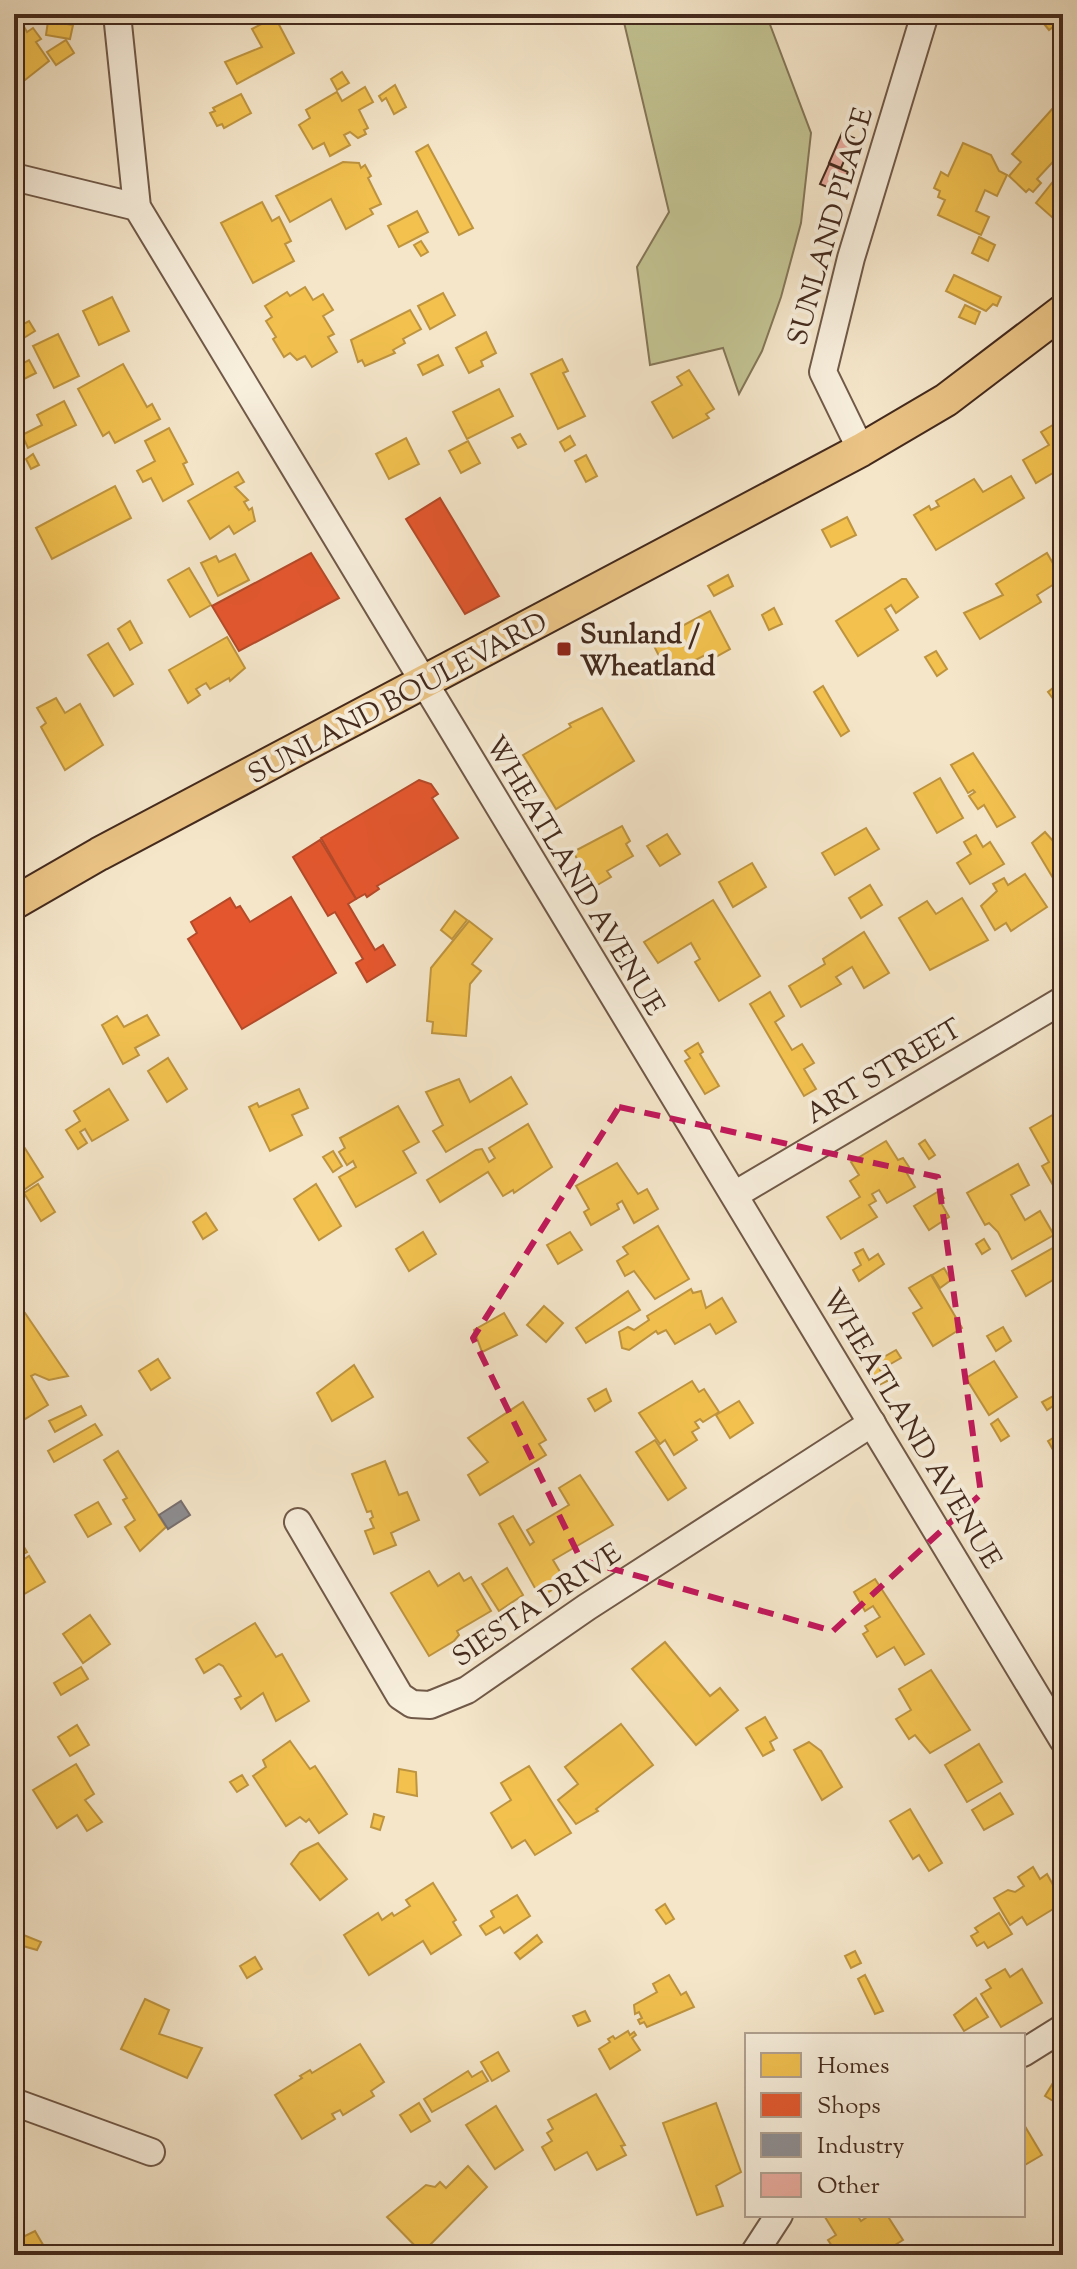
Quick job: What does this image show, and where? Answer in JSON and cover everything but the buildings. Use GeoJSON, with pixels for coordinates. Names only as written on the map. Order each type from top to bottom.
{"type":"FeatureCollection","features":[{"type":"Feature","properties":{"kind":"main road","name":"SUNLAND BOULEVARD"},"geometry":{"type":"LineString","coordinates":[[14,903],[99,854],[861,450],[946,400],[1063,311]]}},
{"type":"Feature","properties":{"kind":"street","name":"WHEATLAND AVENUE"},"geometry":{"type":"LineString","coordinates":[[117,14],[137,207],[423,683],[736,1194],[1063,1740]]}},
{"type":"Feature","properties":{"kind":"street","name":"SUNLAND PLACE"},"geometry":{"type":"LineString","coordinates":[[861,450],[823,372],[851,258],[925,14]]}},
{"type":"Feature","properties":{"kind":"street"},"geometry":{"type":"LineString","coordinates":[[14,177],[137,207]]}},
{"type":"Feature","properties":{"kind":"street","name":"ART STREET"},"geometry":{"type":"LineString","coordinates":[[736,1194],[1063,1000]]}},
{"type":"Feature","properties":{"kind":"street","name":"SIESTA DRIVE"},"geometry":{"type":"LineString","coordinates":[[298,1522],[400,1696],[412,1704],[439,1704],[467,1690],[562,1623],[872,1423]]}},
{"type":"Feature","properties":{"kind":"street"},"geometry":{"type":"LineString","coordinates":[[1025,2052],[1063,2028]]}},
{"type":"Feature","properties":{"kind":"street"},"geometry":{"type":"LineString","coordinates":[[14,2102],[151,2152]]}},
{"type":"Feature","properties":{"kind":"street"},"geometry":{"type":"LineString","coordinates":[[753,2255],[778,2217]]}},
{"type":"Feature","properties":{"kind":"highlighted area"},"geometry":{"type":"Polygon","coordinates":[[[619,1107],[938,1177],[981,1494],[833,1631],[581,1560],[473,1338],[619,1107]]]}},
{"type":"Feature","properties":{"kind":"green space"},"geometry":{"type":"Polygon","coordinates":[[[622,14],[766,14],[811,133],[801,223],[781,297],[762,351],[739,394],[723,348],[650,365],[637,267],[669,212],[622,14]]]}},
{"type":"Feature","properties":{"kind":"place","name":"Sunland / Wheatland"},"geometry":{"type":"Point","coordinates":[564,649]}}]}
